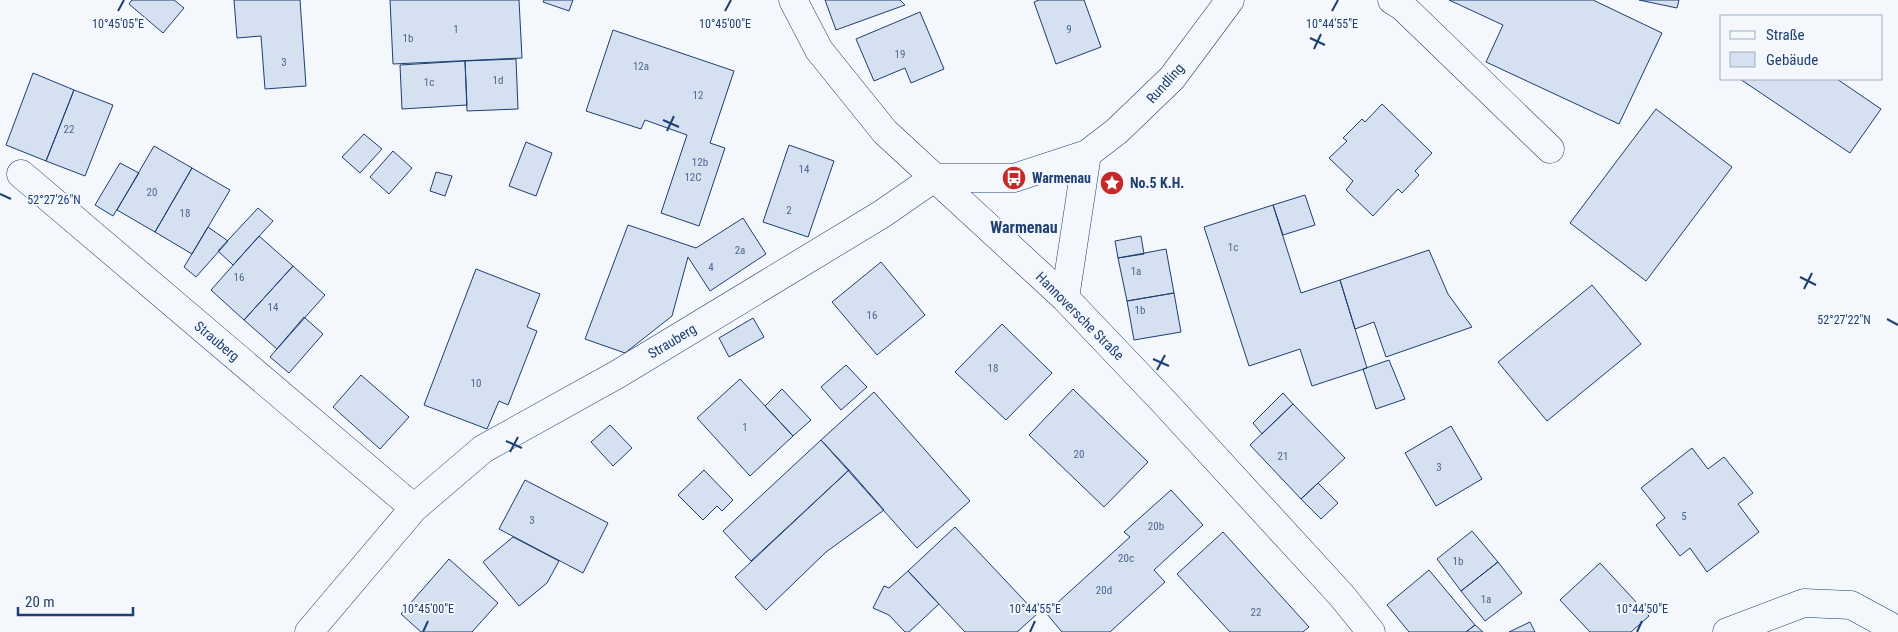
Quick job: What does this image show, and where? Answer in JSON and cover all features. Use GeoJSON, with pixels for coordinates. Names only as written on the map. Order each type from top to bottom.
{"type":"FeatureCollection","features":[{"type":"Feature","properties":{"kind":"street","name":"Hannoversche Straße"},"geometry":{"type":"LineString","coordinates":[[793,0],[819,50],[853,94],[886,132],[1065,298],[1177,416],[1342,596],[1371,632]]}},
{"type":"Feature","properties":{"kind":"street","name":"Rundling"},"geometry":{"type":"LineString","coordinates":[[934,178],[1014,178],[1087,154],[1117,131],[1172,78],[1230,0]]}},
{"type":"Feature","properties":{"kind":"street"},"geometry":{"type":"LineString","coordinates":[[1392,0],[1403,7],[1550,149]]}},
{"type":"Feature","properties":{"kind":"street"},"geometry":{"type":"LineString","coordinates":[[1065,298],[1087,154]]}},
{"type":"Feature","properties":{"kind":"street","name":"Strauberg"},"geometry":{"type":"LineString","coordinates":[[21,174],[414,508]]}},
{"type":"Feature","properties":{"kind":"street","name":"Strauberg"},"geometry":{"type":"LineString","coordinates":[[309,632],[414,508],[483,449],[618,374],[882,214],[934,178]]}},
{"type":"Feature","properties":{"kind":"street"},"geometry":{"type":"LineString","coordinates":[[1727,632],[1804,602],[1851,605],[1888,625],[1896,632]]}},
{"type":"Feature","properties":{"kind":"building"},"geometry":{"type":"Polygon","coordinates":[[[132,0],[174,0],[184,8],[163,33],[129,4],[132,0]]]}},
{"type":"Feature","properties":{"kind":"building"},"geometry":{"type":"Polygon","coordinates":[[[234,0],[300,0],[306,86],[265,89],[261,36],[237,38],[234,0]]]}},
{"type":"Feature","properties":{"kind":"building"},"geometry":{"type":"Polygon","coordinates":[[[390,0],[519,0],[522,58],[393,64],[390,0]]]}},
{"type":"Feature","properties":{"kind":"building"},"geometry":{"type":"Polygon","coordinates":[[[544,0],[573,0],[569,11],[543,2],[544,0]]]}},
{"type":"Feature","properties":{"kind":"building"},"geometry":{"type":"Polygon","coordinates":[[[825,0],[900,0],[905,5],[836,30],[825,0]]]}},
{"type":"Feature","properties":{"kind":"building"},"geometry":{"type":"Polygon","coordinates":[[[1039,0],[1084,0],[1101,47],[1056,64],[1034,2],[1039,0]]]}},
{"type":"Feature","properties":{"kind":"building"},"geometry":{"type":"Polygon","coordinates":[[[1449,0],[1593,0],[1662,33],[1619,124],[1486,62],[1503,25],[1449,0]]]}},
{"type":"Feature","properties":{"kind":"building"},"geometry":{"type":"Polygon","coordinates":[[[1639,0],[1679,0],[1677,8],[1639,0]]]}},
{"type":"Feature","properties":{"kind":"building"},"geometry":{"type":"Polygon","coordinates":[[[920,12],[944,69],[911,83],[905,68],[874,81],[856,39],[920,12]]]}},
{"type":"Feature","properties":{"kind":"building"},"geometry":{"type":"Polygon","coordinates":[[[613,30],[734,71],[710,143],[725,148],[699,226],[661,213],[687,135],[645,120],[641,129],[586,111],[613,30]]]}},
{"type":"Feature","properties":{"kind":"building"},"geometry":{"type":"Polygon","coordinates":[[[516,59],[518,109],[467,111],[465,61],[516,59]]]}},
{"type":"Feature","properties":{"kind":"building"},"geometry":{"type":"Polygon","coordinates":[[[465,61],[467,105],[402,109],[400,65],[465,61]]]}},
{"type":"Feature","properties":{"kind":"building"},"geometry":{"type":"Polygon","coordinates":[[[33,73],[74,90],[46,161],[6,145],[33,73]]]}},
{"type":"Feature","properties":{"kind":"building"},"geometry":{"type":"Polygon","coordinates":[[[1741,80],[1838,80],[1881,109],[1850,153],[1741,80]]]}},
{"type":"Feature","properties":{"kind":"building"},"geometry":{"type":"Polygon","coordinates":[[[74,90],[113,105],[85,176],[46,161],[74,90]]]}},
{"type":"Feature","properties":{"kind":"building"},"geometry":{"type":"Polygon","coordinates":[[[1382,104],[1432,153],[1415,171],[1419,175],[1402,193],[1398,189],[1373,216],[1346,190],[1353,181],[1329,158],[1347,141],[1343,138],[1362,119],[1365,122],[1382,104]]]}},
{"type":"Feature","properties":{"kind":"building"},"geometry":{"type":"Polygon","coordinates":[[[1656,109],[1732,167],[1646,281],[1570,223],[1656,109]]]}},
{"type":"Feature","properties":{"kind":"building"},"geometry":{"type":"Polygon","coordinates":[[[364,134],[382,149],[360,173],[342,157],[364,134]]]}},
{"type":"Feature","properties":{"kind":"building"},"geometry":{"type":"Polygon","coordinates":[[[526,142],[552,153],[536,196],[509,186],[526,142]]]}},
{"type":"Feature","properties":{"kind":"building"},"geometry":{"type":"Polygon","coordinates":[[[789,145],[834,161],[808,237],[763,222],[789,145]]]}},
{"type":"Feature","properties":{"kind":"building"},"geometry":{"type":"Polygon","coordinates":[[[154,146],[192,168],[155,232],[117,210],[154,146]]]}},
{"type":"Feature","properties":{"kind":"building"},"geometry":{"type":"Polygon","coordinates":[[[393,151],[412,168],[389,194],[370,177],[393,151]]]}},
{"type":"Feature","properties":{"kind":"building"},"geometry":{"type":"Polygon","coordinates":[[[120,163],[139,173],[113,216],[95,205],[120,163]]]}},
{"type":"Feature","properties":{"kind":"building"},"geometry":{"type":"Polygon","coordinates":[[[192,168],[230,190],[192,254],[155,232],[192,168]]]}},
{"type":"Feature","properties":{"kind":"building"},"geometry":{"type":"Polygon","coordinates":[[[436,172],[452,176],[445,196],[430,191],[436,172]]]}},
{"type":"Feature","properties":{"kind":"building"},"geometry":{"type":"Polygon","coordinates":[[[1305,195],[1315,225],[1283,235],[1273,205],[1305,195]]]}},
{"type":"Feature","properties":{"kind":"building"},"geometry":{"type":"Polygon","coordinates":[[[1273,205],[1301,293],[1340,280],[1367,368],[1312,386],[1300,349],[1249,366],[1204,227],[1273,205]]]}},
{"type":"Feature","properties":{"kind":"building"},"geometry":{"type":"Polygon","coordinates":[[[258,208],[273,221],[233,265],[218,251],[258,208]]]}},
{"type":"Feature","properties":{"kind":"building"},"geometry":{"type":"Polygon","coordinates":[[[743,218],[766,254],[710,291],[688,257],[672,316],[625,353],[585,339],[628,225],[696,248],[743,218]]]}},
{"type":"Feature","properties":{"kind":"building"},"geometry":{"type":"Polygon","coordinates":[[[208,227],[228,241],[196,277],[184,267],[208,227]]]}},
{"type":"Feature","properties":{"kind":"building"},"geometry":{"type":"Polygon","coordinates":[[[259,236],[293,266],[244,320],[211,290],[259,236]]]}},
{"type":"Feature","properties":{"kind":"building"},"geometry":{"type":"Polygon","coordinates":[[[1141,236],[1144,254],[1118,258],[1115,241],[1141,236]]]}},
{"type":"Feature","properties":{"kind":"building"},"geometry":{"type":"Polygon","coordinates":[[[1166,249],[1174,293],[1127,301],[1118,258],[1166,249]]]}},
{"type":"Feature","properties":{"kind":"building"},"geometry":{"type":"Polygon","coordinates":[[[1429,250],[1448,294],[1472,327],[1386,357],[1374,322],[1355,329],[1340,280],[1429,250]]]}},
{"type":"Feature","properties":{"kind":"building"},"geometry":{"type":"Polygon","coordinates":[[[881,262],[925,315],[877,355],[832,302],[881,262]]]}},
{"type":"Feature","properties":{"kind":"building"},"geometry":{"type":"Polygon","coordinates":[[[293,266],[325,295],[277,349],[244,320],[293,266]]]}},
{"type":"Feature","properties":{"kind":"building"},"geometry":{"type":"Polygon","coordinates":[[[476,269],[540,294],[527,327],[537,331],[508,405],[499,401],[487,429],[424,405],[476,269]]]}},
{"type":"Feature","properties":{"kind":"building"},"geometry":{"type":"Polygon","coordinates":[[[1592,285],[1641,344],[1547,421],[1498,362],[1592,285]]]}},
{"type":"Feature","properties":{"kind":"building"},"geometry":{"type":"Polygon","coordinates":[[[1174,293],[1181,332],[1134,340],[1127,301],[1174,293]]]}},
{"type":"Feature","properties":{"kind":"building"},"geometry":{"type":"Polygon","coordinates":[[[304,317],[323,334],[289,373],[270,357],[304,317]]]}},
{"type":"Feature","properties":{"kind":"building"},"geometry":{"type":"Polygon","coordinates":[[[753,318],[764,337],[729,357],[719,338],[753,318]]]}},
{"type":"Feature","properties":{"kind":"building"},"geometry":{"type":"Polygon","coordinates":[[[1002,324],[1052,373],[1006,420],[955,372],[1002,324]]]}},
{"type":"Feature","properties":{"kind":"building"},"geometry":{"type":"Polygon","coordinates":[[[1389,360],[1405,399],[1376,409],[1363,369],[1389,360]]]}},
{"type":"Feature","properties":{"kind":"building"},"geometry":{"type":"Polygon","coordinates":[[[846,365],[867,387],[841,410],[821,387],[846,365]]]}},
{"type":"Feature","properties":{"kind":"building"},"geometry":{"type":"Polygon","coordinates":[[[361,375],[409,417],[380,449],[333,407],[361,375]]]}},
{"type":"Feature","properties":{"kind":"building"},"geometry":{"type":"Polygon","coordinates":[[[740,379],[793,436],[750,476],[697,418],[740,379]]]}},
{"type":"Feature","properties":{"kind":"building"},"geometry":{"type":"Polygon","coordinates":[[[782,389],[811,420],[793,436],[765,406],[782,389]]]}},
{"type":"Feature","properties":{"kind":"building"},"geometry":{"type":"Polygon","coordinates":[[[1073,389],[1148,462],[1104,507],[1029,435],[1073,389]]]}},
{"type":"Feature","properties":{"kind":"building"},"geometry":{"type":"Polygon","coordinates":[[[874,392],[970,501],[917,548],[821,440],[874,392]]]}},
{"type":"Feature","properties":{"kind":"building"},"geometry":{"type":"Polygon","coordinates":[[[1283,393],[1293,404],[1262,434],[1253,423],[1283,393]]]}},
{"type":"Feature","properties":{"kind":"building"},"geometry":{"type":"Polygon","coordinates":[[[1293,404],[1345,458],[1301,499],[1250,445],[1293,404]]]}},
{"type":"Feature","properties":{"kind":"building"},"geometry":{"type":"Polygon","coordinates":[[[610,425],[632,448],[613,466],[591,442],[610,425]]]}},
{"type":"Feature","properties":{"kind":"building"},"geometry":{"type":"Polygon","coordinates":[[[1451,426],[1482,479],[1436,506],[1405,453],[1451,426]]]}},
{"type":"Feature","properties":{"kind":"building"},"geometry":{"type":"Polygon","coordinates":[[[821,440],[849,470],[751,561],[723,531],[821,440]]]}},
{"type":"Feature","properties":{"kind":"building"},"geometry":{"type":"Polygon","coordinates":[[[1692,448],[1708,469],[1724,457],[1753,493],[1738,504],[1759,532],[1707,572],[1690,548],[1680,556],[1656,525],[1665,518],[1641,488],[1692,448]]]}},
{"type":"Feature","properties":{"kind":"building"},"geometry":{"type":"Polygon","coordinates":[[[704,470],[733,500],[722,511],[717,506],[703,520],[678,495],[704,470]]]}},
{"type":"Feature","properties":{"kind":"building"},"geometry":{"type":"Polygon","coordinates":[[[849,470],[884,510],[826,552],[766,610],[735,577],[849,470]]]}},
{"type":"Feature","properties":{"kind":"building"},"geometry":{"type":"Polygon","coordinates":[[[525,480],[608,523],[583,573],[499,529],[525,480]]]}},
{"type":"Feature","properties":{"kind":"building"},"geometry":{"type":"Polygon","coordinates":[[[1318,483],[1338,503],[1321,519],[1301,499],[1318,483]]]}},
{"type":"Feature","properties":{"kind":"building"},"geometry":{"type":"Polygon","coordinates":[[[1171,490],[1203,525],[1154,570],[1165,582],[1110,632],[1062,632],[1046,613],[1130,537],[1124,532],[1171,490]]]}},
{"type":"Feature","properties":{"kind":"building"},"geometry":{"type":"Polygon","coordinates":[[[955,527],[1037,614],[1017,632],[965,632],[908,571],[955,527]]]}},
{"type":"Feature","properties":{"kind":"building"},"geometry":{"type":"Polygon","coordinates":[[[1472,531],[1498,562],[1461,591],[1437,559],[1472,531]]]}},
{"type":"Feature","properties":{"kind":"building"},"geometry":{"type":"Polygon","coordinates":[[[1223,532],[1309,627],[1303,632],[1230,632],[1177,574],[1223,532]]]}},
{"type":"Feature","properties":{"kind":"building"},"geometry":{"type":"Polygon","coordinates":[[[513,537],[559,561],[547,583],[519,606],[483,562],[513,537]]]}},
{"type":"Feature","properties":{"kind":"building"},"geometry":{"type":"Polygon","coordinates":[[[449,559],[498,603],[472,632],[421,632],[401,614],[449,559]]]}},
{"type":"Feature","properties":{"kind":"building"},"geometry":{"type":"Polygon","coordinates":[[[1498,562],[1522,593],[1485,621],[1461,591],[1498,562]]]}},
{"type":"Feature","properties":{"kind":"building"},"geometry":{"type":"Polygon","coordinates":[[[1600,563],[1649,616],[1631,632],[1590,632],[1560,600],[1600,563]]]}},
{"type":"Feature","properties":{"kind":"building"},"geometry":{"type":"Polygon","coordinates":[[[1429,570],[1475,625],[1466,632],[1409,632],[1387,605],[1429,570]]]}},
{"type":"Feature","properties":{"kind":"building"},"geometry":{"type":"Polygon","coordinates":[[[908,571],[939,604],[909,632],[905,632],[889,615],[873,608],[884,586],[889,588],[908,571]]]}},
{"type":"Feature","properties":{"kind":"building"},"geometry":{"type":"Polygon","coordinates":[[[1530,622],[1535,632],[1509,632],[1530,622]]]}},
{"type":"Feature","properties":{"kind":"building"},"geometry":{"type":"Polygon","coordinates":[[[1475,625],[1483,632],[1466,632],[1475,625]]]}},
{"type":"Feature","properties":{"kind":"place","name":"Warmenau"},"geometry":{"type":"Point","coordinates":[1014,178]}},
{"type":"Feature","properties":{"kind":"place","name":"No.5 K.H."},"geometry":{"type":"Point","coordinates":[1112,183]}},
{"type":"Feature","properties":{"kind":"district","name":"Warmenau"},"geometry":{"type":"Point","coordinates":[1024,227]}}]}
